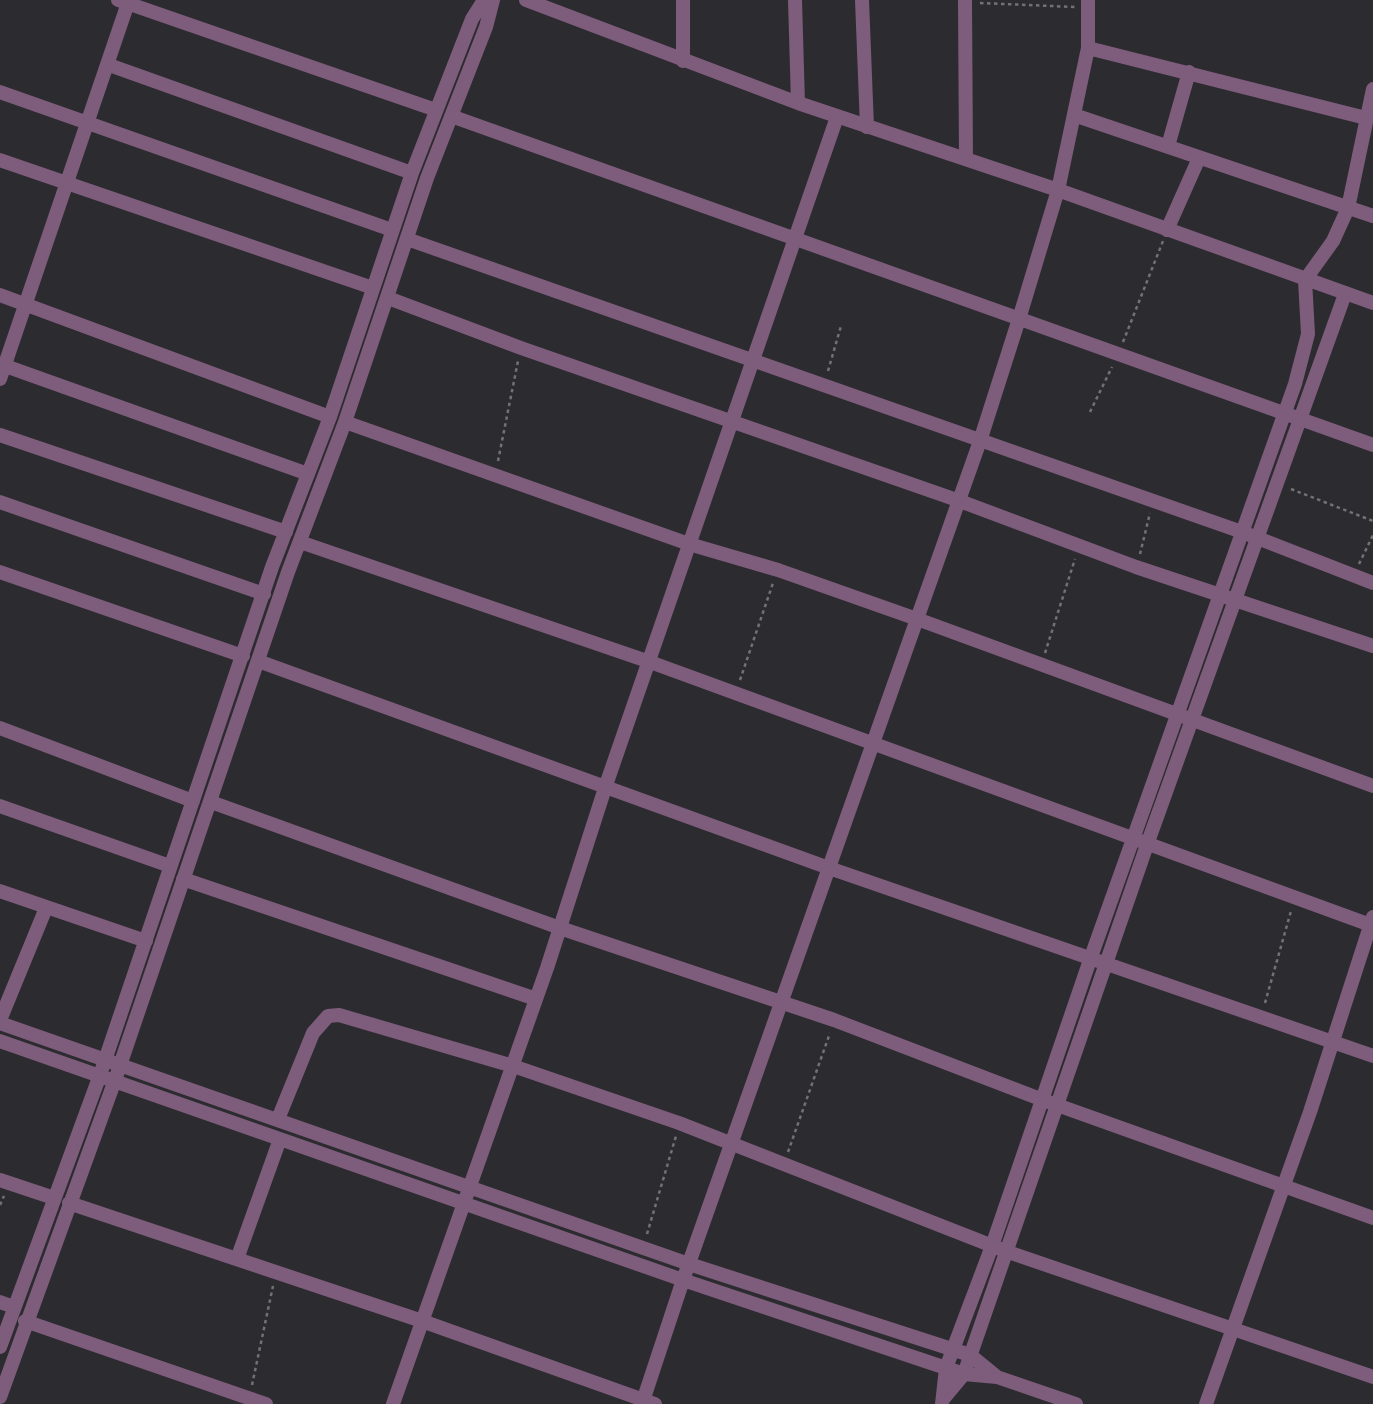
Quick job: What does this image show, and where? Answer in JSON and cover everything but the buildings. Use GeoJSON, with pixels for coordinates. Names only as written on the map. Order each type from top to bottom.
{"type":"FeatureCollection","features":[{"type":"Feature","properties":{"kind":"street"},"geometry":{"type":"LineString","coordinates":[[0,1347],[7,1305],[54,1198],[100,1075],[264,594],[330,417],[412,173],[472,19],[484,0]]}},
{"type":"Feature","properties":{"kind":"street"},"geometry":{"type":"LineString","coordinates":[[0,1397],[25,1321],[121,1063],[258,661],[345,422],[407,239],[486,27],[493,0]]}},
{"type":"Feature","properties":{"kind":"street"},"geometry":{"type":"LineString","coordinates":[[526,0],[837,117],[1058,190],[1373,303]]}},
{"type":"Feature","properties":{"kind":"street"},"geometry":{"type":"LineString","coordinates":[[682,0],[683,61]]}},
{"type":"Feature","properties":{"kind":"street"},"geometry":{"type":"LineString","coordinates":[[795,0],[798,103]]}},
{"type":"Feature","properties":{"kind":"street"},"geometry":{"type":"LineString","coordinates":[[862,0],[867,127]]}},
{"type":"Feature","properties":{"kind":"street"},"geometry":{"type":"LineString","coordinates":[[308,474],[2,369],[109,65],[125,1],[436,110]]}},
{"type":"Feature","properties":{"kind":"street"},"geometry":{"type":"LineString","coordinates":[[965,2],[965,159]]}},
{"type":"Feature","properties":{"kind":"street"},"geometry":{"type":"LineString","coordinates":[[69,1203],[422,1321],[647,1403],[683,1280],[980,441],[1019,319],[1058,190],[1088,48],[1090,2]]}},
{"type":"Feature","properties":{"kind":"street"},"geometry":{"type":"LineString","coordinates":[[1088,48],[1366,118]]}},
{"type":"Feature","properties":{"kind":"street"},"geometry":{"type":"LineString","coordinates":[[109,65],[412,173]]}},
{"type":"Feature","properties":{"kind":"street"},"geometry":{"type":"LineString","coordinates":[[1168,146],[1189,72]]}},
{"type":"Feature","properties":{"kind":"street"},"geometry":{"type":"LineString","coordinates":[[0,92],[89,121],[392,230]]}},
{"type":"Feature","properties":{"kind":"street"},"geometry":{"type":"LineString","coordinates":[[943,1401],[946,1368],[952,1350],[992,1246],[1219,594],[1276,483],[1308,334],[1305,280],[1333,241],[1348,208],[1372,98]]}},
{"type":"Feature","properties":{"kind":"street"},"geometry":{"type":"LineString","coordinates":[[1074,115],[1373,216]]}},
{"type":"Feature","properties":{"kind":"street"},"geometry":{"type":"LineString","coordinates":[[452,116],[1373,445]]}},
{"type":"Feature","properties":{"kind":"street"},"geometry":{"type":"LineString","coordinates":[[393,1404],[513,1066],[606,785],[837,117]]}},
{"type":"Feature","properties":{"kind":"street"},"geometry":{"type":"LineString","coordinates":[[1167,230],[1199,158]]}},
{"type":"Feature","properties":{"kind":"street"},"geometry":{"type":"LineString","coordinates":[[0,160],[373,288]]}},
{"type":"Feature","properties":{"kind":"street"},"geometry":{"type":"LineString","coordinates":[[407,239],[1249,535],[1373,583]]}},
{"type":"Feature","properties":{"kind":"street"},"geometry":{"type":"LineString","coordinates":[[943,1401],[964,1374],[1148,842],[1235,600],[1249,535],[1291,416],[1345,293]]}},
{"type":"Feature","properties":{"kind":"street"},"geometry":{"type":"LineString","coordinates":[[0,295],[330,417]]}},
{"type":"Feature","properties":{"kind":"street"},"geometry":{"type":"LineString","coordinates":[[388,298],[521,348],[957,500],[1136,567],[1373,646]]}},
{"type":"Feature","properties":{"kind":"street"},"geometry":{"type":"LineString","coordinates":[[357,338],[372,344]]}},
{"type":"Feature","properties":{"kind":"street"},"geometry":{"type":"LineString","coordinates":[[345,422],[496,473],[689,544],[778,570],[917,619],[1373,786]]}},
{"type":"Feature","properties":{"kind":"street"},"geometry":{"type":"LineString","coordinates":[[0,435],[286,532]]}},
{"type":"Feature","properties":{"kind":"street"},"geometry":{"type":"LineString","coordinates":[[0,502],[264,594]]}},
{"type":"Feature","properties":{"kind":"street"},"geometry":{"type":"LineString","coordinates":[[300,542],[650,663],[872,746],[1148,842],[1295,898],[1372,922],[1206,1404]]}},
{"type":"Feature","properties":{"kind":"street"},"geometry":{"type":"LineString","coordinates":[[0,572],[243,656]]}},
{"type":"Feature","properties":{"kind":"street"},"geometry":{"type":"LineString","coordinates":[[258,661],[829,868],[1373,1056]]}},
{"type":"Feature","properties":{"kind":"street"},"geometry":{"type":"LineString","coordinates":[[223,716],[238,720]]}},
{"type":"Feature","properties":{"kind":"street"},"geometry":{"type":"LineString","coordinates":[[0,728],[193,801]]}},
{"type":"Feature","properties":{"kind":"street"},"geometry":{"type":"LineString","coordinates":[[211,802],[560,928],[834,1020],[1043,1100],[1373,1218]]}},
{"type":"Feature","properties":{"kind":"street"},"geometry":{"type":"LineString","coordinates":[[0,806],[170,866]]}},
{"type":"Feature","properties":{"kind":"street"},"geometry":{"type":"LineString","coordinates":[[183,879],[536,999]]}},
{"type":"Feature","properties":{"kind":"street"},"geometry":{"type":"LineString","coordinates":[[0,891],[146,940]]}},
{"type":"Feature","properties":{"kind":"street"},"geometry":{"type":"LineString","coordinates":[[46,908],[0,1021],[689,1264],[970,1355],[997,1377]]}},
{"type":"Feature","properties":{"kind":"street"},"geometry":{"type":"LineString","coordinates":[[278,1119],[313,1033],[328,1016],[339,1015],[513,1066],[679,1123],[1008,1252],[1232,1331],[1373,1377]]}},
{"type":"Feature","properties":{"kind":"street"},"geometry":{"type":"LineString","coordinates":[[0,1041],[683,1280],[964,1374],[997,1377],[1076,1404]]}},
{"type":"Feature","properties":{"kind":"street"},"geometry":{"type":"LineString","coordinates":[[237,1259],[280,1139]]}},
{"type":"Feature","properties":{"kind":"street"},"geometry":{"type":"LineString","coordinates":[[0,1180],[54,1198]]}},
{"type":"Feature","properties":{"kind":"street"},"geometry":{"type":"LineString","coordinates":[[25,1321],[266,1404]]}},
{"type":"Feature","properties":{"kind":"path"},"geometry":{"type":"LineString","coordinates":[[965,2],[1090,2]]}},
{"type":"Feature","properties":{"kind":"path"},"geometry":{"type":"LineString","coordinates":[[1090,412],[1119,353],[1167,230]]}},
{"type":"Feature","properties":{"kind":"path"},"geometry":{"type":"LineString","coordinates":[[824,384],[841,326]]}},
{"type":"Feature","properties":{"kind":"path"},"geometry":{"type":"LineString","coordinates":[[496,473],[521,348]]}},
{"type":"Feature","properties":{"kind":"path"},"geometry":{"type":"LineString","coordinates":[[1276,483],[1373,521]]}},
{"type":"Feature","properties":{"kind":"path"},"geometry":{"type":"LineString","coordinates":[[1136,567],[1153,501]]}},
{"type":"Feature","properties":{"kind":"path"},"geometry":{"type":"LineString","coordinates":[[1353,576],[1373,535]]}},
{"type":"Feature","properties":{"kind":"path"},"geometry":{"type":"LineString","coordinates":[[1041,665],[1079,546]]}},
{"type":"Feature","properties":{"kind":"path"},"geometry":{"type":"LineString","coordinates":[[735,695],[778,570]]}},
{"type":"Feature","properties":{"kind":"path"},"geometry":{"type":"LineString","coordinates":[[1261,1017],[1295,898]]}},
{"type":"Feature","properties":{"kind":"path"},"geometry":{"type":"LineString","coordinates":[[785,1163],[834,1020]]}},
{"type":"Feature","properties":{"kind":"path"},"geometry":{"type":"LineString","coordinates":[[644,1246],[679,1123]]}},
{"type":"Feature","properties":{"kind":"path"},"geometry":{"type":"LineString","coordinates":[[249,1398],[261,1355],[276,1272]]}}]}
